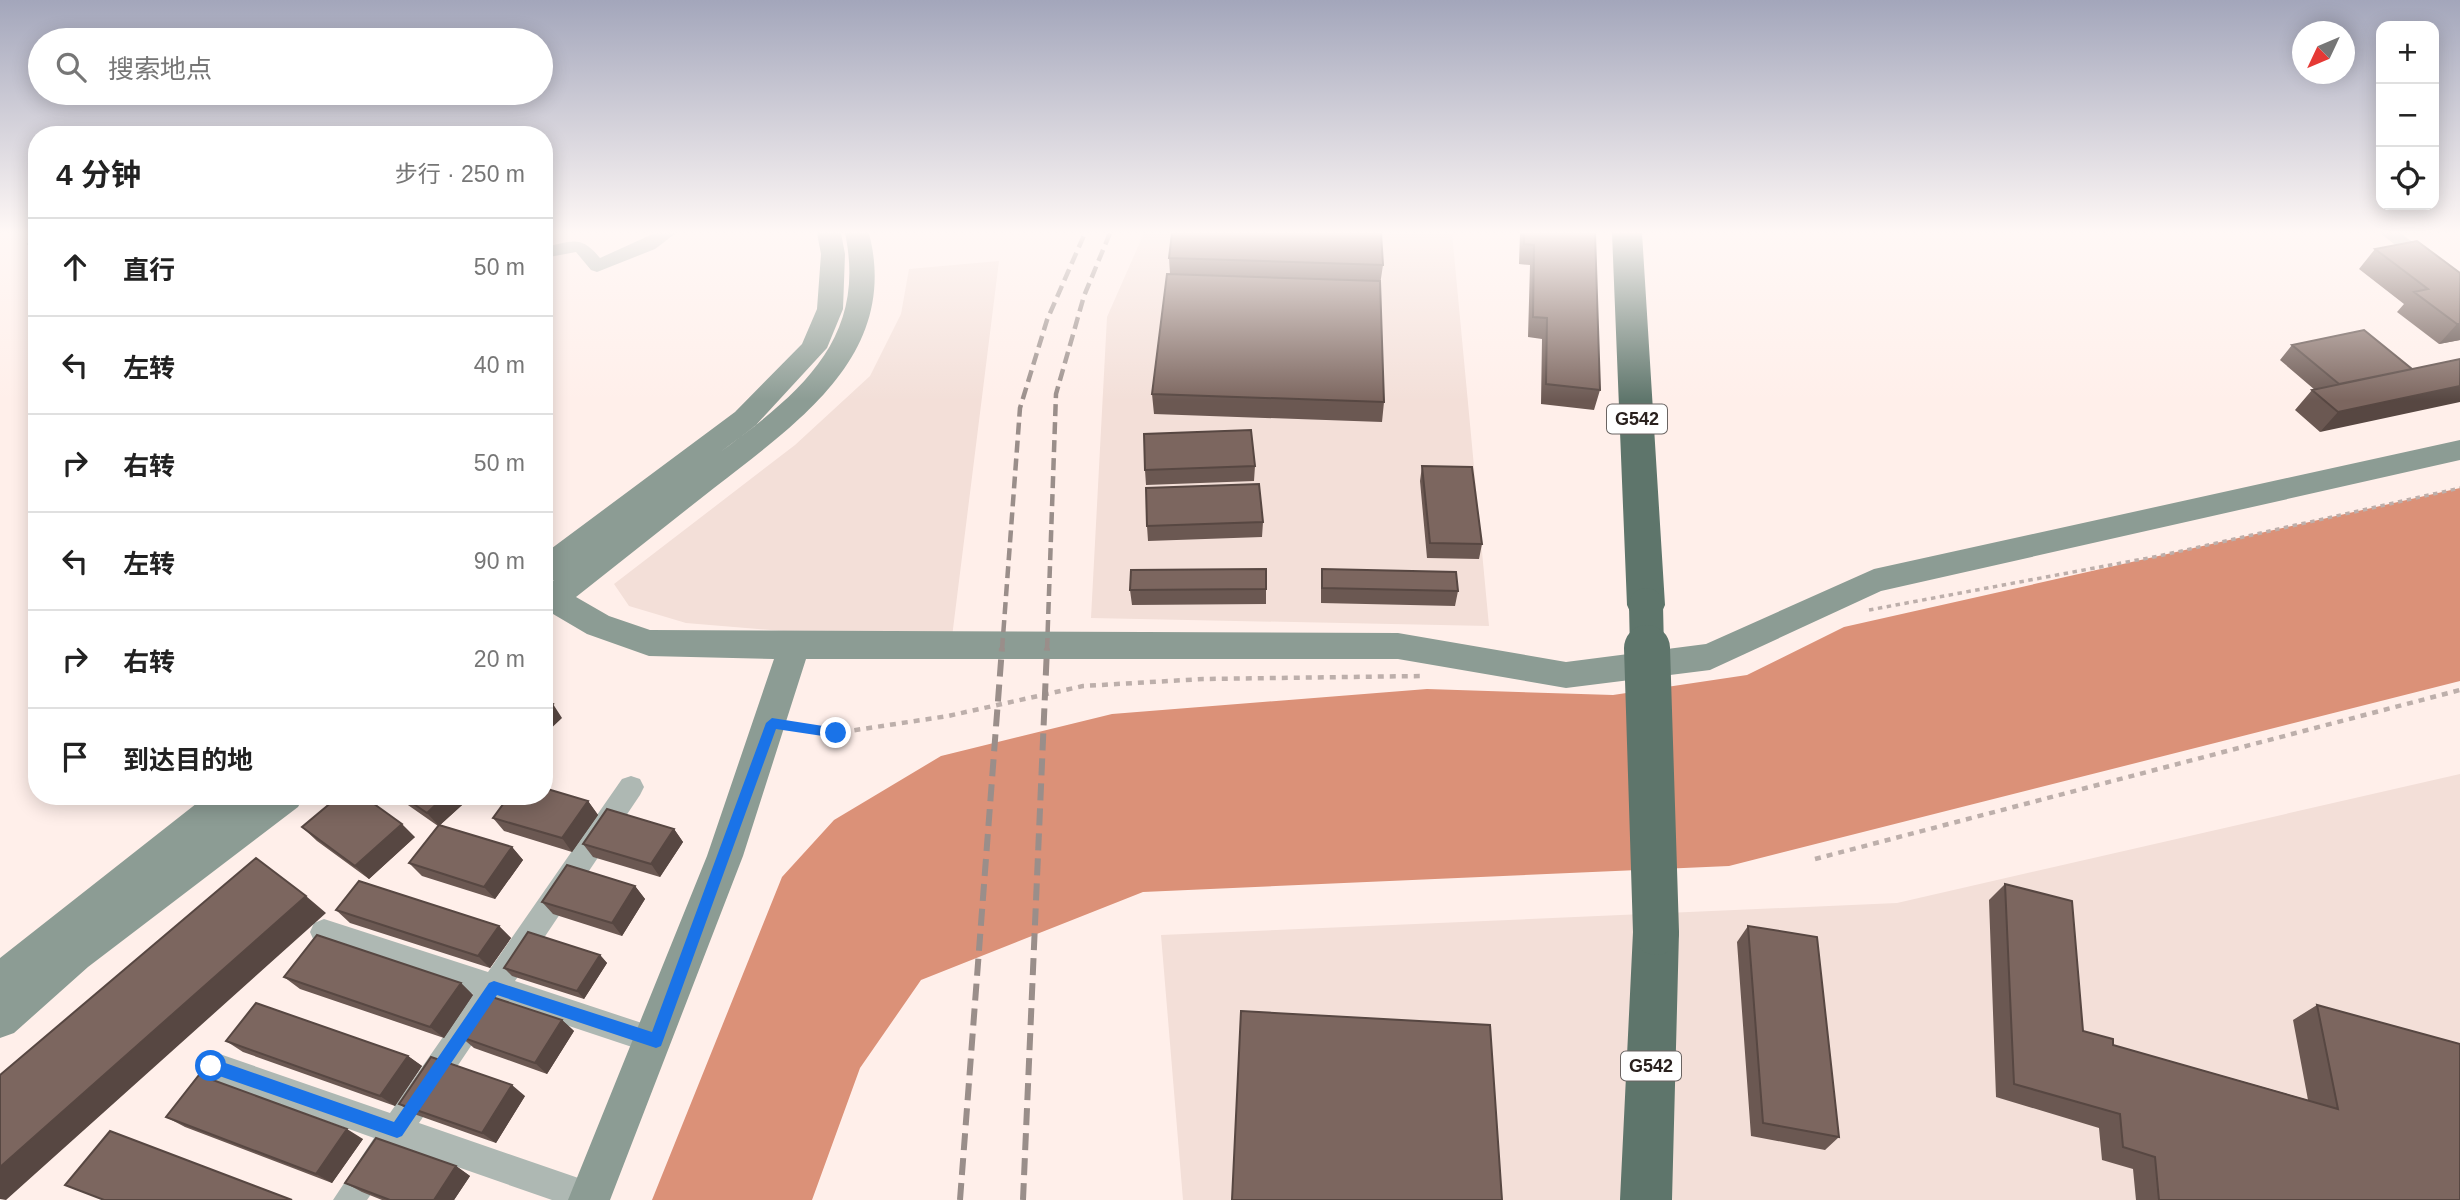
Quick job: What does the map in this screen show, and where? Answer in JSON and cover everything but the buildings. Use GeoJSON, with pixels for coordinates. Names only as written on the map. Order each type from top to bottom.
{"type":"FeatureCollection","features":[{"type":"Feature","properties":{"kind":"highway","name":"G542"},"geometry":{"type":"LineString","coordinates":[[1630,289],[1646,605],[1663,1200]]}},
{"type":"Feature","properties":{"kind":"highway","name":"G542"},"geometry":{"type":"LineString","coordinates":[[1646,1200],[1656,932]]}},
{"type":"Feature","properties":{"kind":"street"},"geometry":{"type":"LineString","coordinates":[[553,586],[745,419],[814,348],[830,309],[831,289]]}},
{"type":"Feature","properties":{"kind":"street"},"geometry":{"type":"LineString","coordinates":[[553,587],[755,440],[811,392],[838,359],[855,322],[862,289]]}},
{"type":"Feature","properties":{"kind":"street"},"geometry":{"type":"LineString","coordinates":[[553,595],[598,625],[649,643],[794,646],[1398,646],[1566,675],[1710,657],[1874,581],[2460,450]]}},
{"type":"Feature","properties":{"kind":"street"},"geometry":{"type":"LineString","coordinates":[[211,1066],[589,1199],[656,1041],[772,723],[794,646]]}},
{"type":"Feature","properties":{"kind":"street"},"geometry":{"type":"LineString","coordinates":[[349,1200],[631,787]]}},
{"type":"Feature","properties":{"kind":"street"},"geometry":{"type":"LineString","coordinates":[[0,982],[223,805]]}},
{"type":"Feature","properties":{"kind":"street"},"geometry":{"type":"LineString","coordinates":[[0,1019],[75,954],[274,805]]}},
{"type":"Feature","properties":{"kind":"street"},"geometry":{"type":"LineString","coordinates":[[324,932],[656,1041]]}},
{"type":"Feature","properties":{"kind":"path"},"geometry":{"type":"LineString","coordinates":[[1861,611],[2159,556],[2460,488]]}},
{"type":"Feature","properties":{"kind":"path"},"geometry":{"type":"LineString","coordinates":[[772,723],[836,733],[947,716],[1083,686],[1203,679],[1433,676]]}},
{"type":"Feature","properties":{"kind":"path"},"geometry":{"type":"LineString","coordinates":[[1815,859],[2460,691]]}},
{"type":"Feature","properties":{"kind":"shaded area"},"geometry":{"type":"Polygon","coordinates":[[[905,289],[996,289],[951,645],[686,623],[629,606],[614,584],[795,445],[870,376],[901,314],[905,289]]]}},
{"type":"Feature","properties":{"kind":"shaded area"},"geometry":{"type":"Polygon","coordinates":[[[1119,289],[1457,289],[1489,626],[1091,618],[1107,317],[1119,289]]]}},
{"type":"Feature","properties":{"kind":"shaded area"},"geometry":{"type":"Polygon","coordinates":[[[2460,488],[2460,681],[1729,866],[1143,892],[921,980],[860,1068],[812,1200],[652,1200],[782,877],[834,820],[941,756],[1112,714],[1427,689],[1613,695],[1747,675],[1844,627],[2460,488]]]}},
{"type":"Feature","properties":{"kind":"shaded area"},"geometry":{"type":"Polygon","coordinates":[[[2460,774],[2460,1200],[1183,1200],[1161,935],[1897,903],[2460,774]]]}},
{"type":"Feature","properties":{"kind":"railway"},"geometry":{"type":"LineString","coordinates":[[1002,650],[1020,408],[1047,320],[1061,289]]}},
{"type":"Feature","properties":{"kind":"railway"},"geometry":{"type":"LineString","coordinates":[[1047,650],[1056,394],[1087,289]]}},
{"type":"Feature","properties":{"kind":"railway"},"geometry":{"type":"LineString","coordinates":[[960,1200],[1002,648]]}},
{"type":"Feature","properties":{"kind":"railway"},"geometry":{"type":"LineString","coordinates":[[1023,1200],[1047,648]]}},
{"type":"Feature","properties":{"kind":"route"},"geometry":{"type":"LineString","coordinates":[[211,1066],[397,1130],[494,987],[656,1041],[772,723],[836,733]]}}]}
